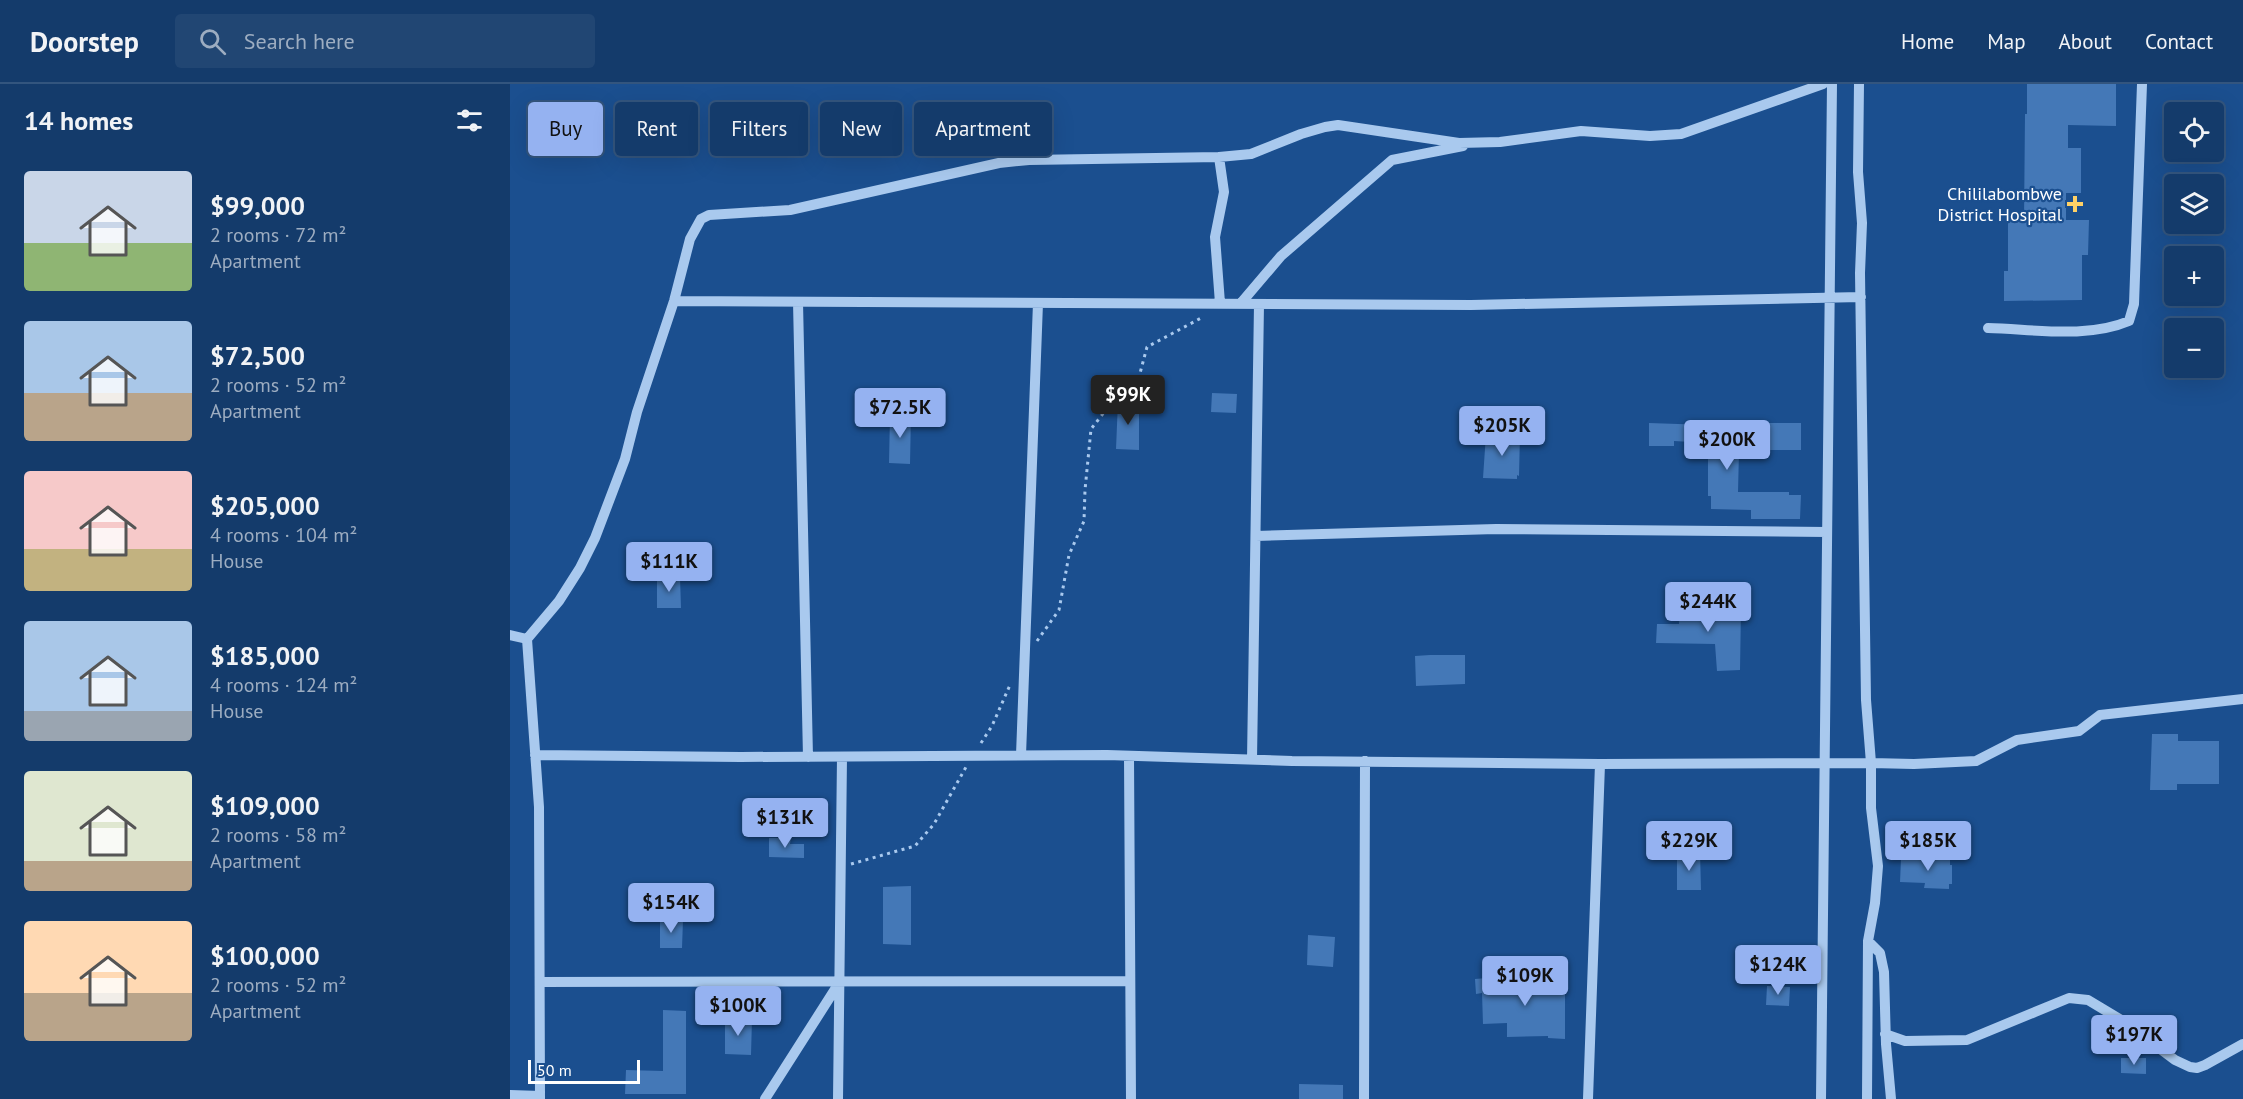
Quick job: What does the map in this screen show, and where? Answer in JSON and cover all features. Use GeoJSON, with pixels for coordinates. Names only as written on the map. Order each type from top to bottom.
{"type":"FeatureCollection","features":[{"type":"Feature","properties":{"kind":"street"},"geometry":{"type":"LineString","coordinates":[[510,1095],[540,1097],[539,807],[527,639],[558,601],[580,568],[595,538],[625,459],[637,412],[674,301],[690,239],[701,219],[709,215],[790,210],[999,163],[1117,157],[1219,157],[1251,154],[1301,134],[1338,125],[1459,143],[1500,142],[1581,130],[1650,136],[1681,134],[1823,84]]}},
{"type":"Feature","properties":{"kind":"street"},"geometry":{"type":"LineString","coordinates":[[1821,1099],[1832,84]]}},
{"type":"Feature","properties":{"kind":"street"},"geometry":{"type":"LineString","coordinates":[[1859,84],[1858,172],[1862,223],[1866,700],[1871,763],[1871,808],[1878,866],[1875,903],[1868,941],[1866,1099]]}},
{"type":"Feature","properties":{"kind":"street"},"geometry":{"type":"LineString","coordinates":[[1988,328],[2078,331],[2118,326],[2129,321],[2134,304],[2142,84]]}},
{"type":"Feature","properties":{"kind":"street"},"geometry":{"type":"LineString","coordinates":[[1241,303],[1281,256],[1392,160],[1484,142]]}},
{"type":"Feature","properties":{"kind":"street"},"geometry":{"type":"LineString","coordinates":[[1219,157],[1224,192],[1215,237],[1220,303]]}},
{"type":"Feature","properties":{"kind":"street"},"geometry":{"type":"LineString","coordinates":[[674,301],[1471,305],[1861,297]]}},
{"type":"Feature","properties":{"kind":"street"},"geometry":{"type":"LineString","coordinates":[[798,302],[808,757]]}},
{"type":"Feature","properties":{"kind":"street"},"geometry":{"type":"LineString","coordinates":[[1021,755],[1038,303]]}},
{"type":"Feature","properties":{"kind":"street"},"geometry":{"type":"LineString","coordinates":[[1252,760],[1259,304]]}},
{"type":"Feature","properties":{"kind":"street"},"geometry":{"type":"LineString","coordinates":[[1256,536],[1497,529],[1827,532]]}},
{"type":"Feature","properties":{"kind":"street"},"geometry":{"type":"LineString","coordinates":[[510,635],[527,639]]}},
{"type":"Feature","properties":{"kind":"street"},"geometry":{"type":"LineString","coordinates":[[535,755],[842,757],[1021,755],[1600,764],[1824,762],[1914,764],[1976,761],[2017,740],[2079,731],[2100,715],[2243,699]]}},
{"type":"Feature","properties":{"kind":"street"},"geometry":{"type":"LineString","coordinates":[[1129,756],[1131,1099]]}},
{"type":"Feature","properties":{"kind":"street"},"geometry":{"type":"LineString","coordinates":[[838,1099],[842,757]]}},
{"type":"Feature","properties":{"kind":"street"},"geometry":{"type":"LineString","coordinates":[[1364,1099],[1365,761]]}},
{"type":"Feature","properties":{"kind":"street"},"geometry":{"type":"LineString","coordinates":[[1588,1099],[1600,764]]}},
{"type":"Feature","properties":{"kind":"street"},"geometry":{"type":"LineString","coordinates":[[1868,941],[1880,953],[1884,972],[1891,1099]]}},
{"type":"Feature","properties":{"kind":"street"},"geometry":{"type":"LineString","coordinates":[[540,982],[1130,981]]}},
{"type":"Feature","properties":{"kind":"street"},"geometry":{"type":"LineString","coordinates":[[765,1099],[839,983]]}},
{"type":"Feature","properties":{"kind":"street"},"geometry":{"type":"LineString","coordinates":[[1886,1034],[1905,1041],[1967,1040],[2069,998],[2088,1000],[2123,1021],[2175,1060],[2190,1067],[2197,1068],[2205,1065],[2243,1044]]}},
{"type":"Feature","properties":{"kind":"path"},"geometry":{"type":"LineString","coordinates":[[1036,643],[1059,610],[1069,555],[1084,521],[1091,429],[1113,400],[1139,377],[1147,347],[1212,312]]}},
{"type":"Feature","properties":{"kind":"path"},"geometry":{"type":"LineString","coordinates":[[841,867],[915,846],[934,824],[992,726],[1014,676],[1024,661]]}},
{"type":"Feature","properties":{"kind":"building"},"geometry":{"type":"Polygon","coordinates":[[[2027,84],[2116,84],[2116,126],[2068,125],[2068,148],[2081,148],[2081,193],[2066,193],[2066,220],[2089,220],[2088,255],[2082,255],[2082,300],[2004,301],[2004,271],[2008,271],[2008,220],[2024,221],[2027,84]]]}},
{"type":"Feature","properties":{"kind":"building"},"geometry":{"type":"Polygon","coordinates":[[[1212,393],[1237,394],[1236,413],[1211,412],[1212,393]]]}},
{"type":"Feature","properties":{"kind":"building"},"geometry":{"type":"Polygon","coordinates":[[[1118,401],[1139,401],[1139,450],[1116,449],[1118,401]]]}},
{"type":"Feature","properties":{"kind":"building"},"geometry":{"type":"Polygon","coordinates":[[[890,414],[911,414],[910,464],[889,463],[890,414]]]}},
{"type":"Feature","properties":{"kind":"building"},"geometry":{"type":"Polygon","coordinates":[[[1649,423],[1736,426],[1735,452],[1739,452],[1738,492],[1789,492],[1789,495],[1801,495],[1800,519],[1751,519],[1751,510],[1711,509],[1711,496],[1708,496],[1708,443],[1674,441],[1674,446],[1649,446],[1649,423]]]}},
{"type":"Feature","properties":{"kind":"building"},"geometry":{"type":"Polygon","coordinates":[[[1758,423],[1801,423],[1801,450],[1758,450],[1758,423]]]}},
{"type":"Feature","properties":{"kind":"building"},"geometry":{"type":"Polygon","coordinates":[[[1486,434],[1520,435],[1517,479],[1483,478],[1486,434]]]}},
{"type":"Feature","properties":{"kind":"building"},"geometry":{"type":"Polygon","coordinates":[[[680,577],[681,608],[657,608],[657,578],[680,577]]]}},
{"type":"Feature","properties":{"kind":"building"},"geometry":{"type":"Polygon","coordinates":[[[1680,606],[1741,608],[1740,670],[1717,671],[1715,644],[1656,643],[1657,624],[1679,624],[1680,606]]]}},
{"type":"Feature","properties":{"kind":"building"},"geometry":{"type":"Polygon","coordinates":[[[1465,655],[1465,684],[1416,686],[1415,656],[1465,655]]]}},
{"type":"Feature","properties":{"kind":"building"},"geometry":{"type":"Polygon","coordinates":[[[2152,734],[2178,734],[2178,741],[2219,741],[2219,784],[2177,784],[2177,790],[2150,790],[2152,734]]]}},
{"type":"Feature","properties":{"kind":"building"},"geometry":{"type":"Polygon","coordinates":[[[769,838],[791,838],[790,844],[804,844],[804,858],[769,857],[769,838]]]}},
{"type":"Feature","properties":{"kind":"building"},"geometry":{"type":"Polygon","coordinates":[[[1687,851],[1700,851],[1701,890],[1677,890],[1677,859],[1687,858],[1687,851]]]}},
{"type":"Feature","properties":{"kind":"building"},"geometry":{"type":"Polygon","coordinates":[[[1924,854],[1950,857],[1952,884],[1949,884],[1949,889],[1924,888],[1925,883],[1900,882],[1901,859],[1924,860],[1924,854]]]}},
{"type":"Feature","properties":{"kind":"building"},"geometry":{"type":"Polygon","coordinates":[[[911,886],[911,945],[883,944],[883,887],[911,886]]]}},
{"type":"Feature","properties":{"kind":"building"},"geometry":{"type":"Polygon","coordinates":[[[660,920],[683,920],[682,948],[660,948],[660,920]]]}},
{"type":"Feature","properties":{"kind":"building"},"geometry":{"type":"Polygon","coordinates":[[[1308,935],[1335,937],[1333,967],[1307,965],[1308,935]]]}},
{"type":"Feature","properties":{"kind":"building"},"geometry":{"type":"Polygon","coordinates":[[[1487,978],[1487,981],[1515,980],[1515,983],[1565,981],[1565,1039],[1548,1038],[1548,1036],[1507,1037],[1507,1023],[1483,1024],[1482,993],[1476,994],[1475,979],[1487,978]]]}},
{"type":"Feature","properties":{"kind":"building"},"geometry":{"type":"Polygon","coordinates":[[[1767,986],[1790,987],[1789,1006],[1766,1005],[1767,986]]]}},
{"type":"Feature","properties":{"kind":"building"},"geometry":{"type":"Polygon","coordinates":[[[663,1010],[686,1011],[686,1094],[625,1094],[626,1070],[663,1071],[663,1010]]]}},
{"type":"Feature","properties":{"kind":"building"},"geometry":{"type":"Polygon","coordinates":[[[725,1019],[752,1019],[751,1055],[725,1054],[725,1019]]]}},
{"type":"Feature","properties":{"kind":"building"},"geometry":{"type":"Polygon","coordinates":[[[2121,1058],[2146,1058],[2146,1074],[2121,1073],[2121,1058]]]}},
{"type":"Feature","properties":{"kind":"building"},"geometry":{"type":"Polygon","coordinates":[[[1299,1084],[1343,1085],[1343,1099],[1299,1099],[1299,1084]]]}},
{"type":"Feature","properties":{"kind":"place","name":"Chililabombwe District Hospital"},"geometry":{"type":"Point","coordinates":[2075,204]}}]}
